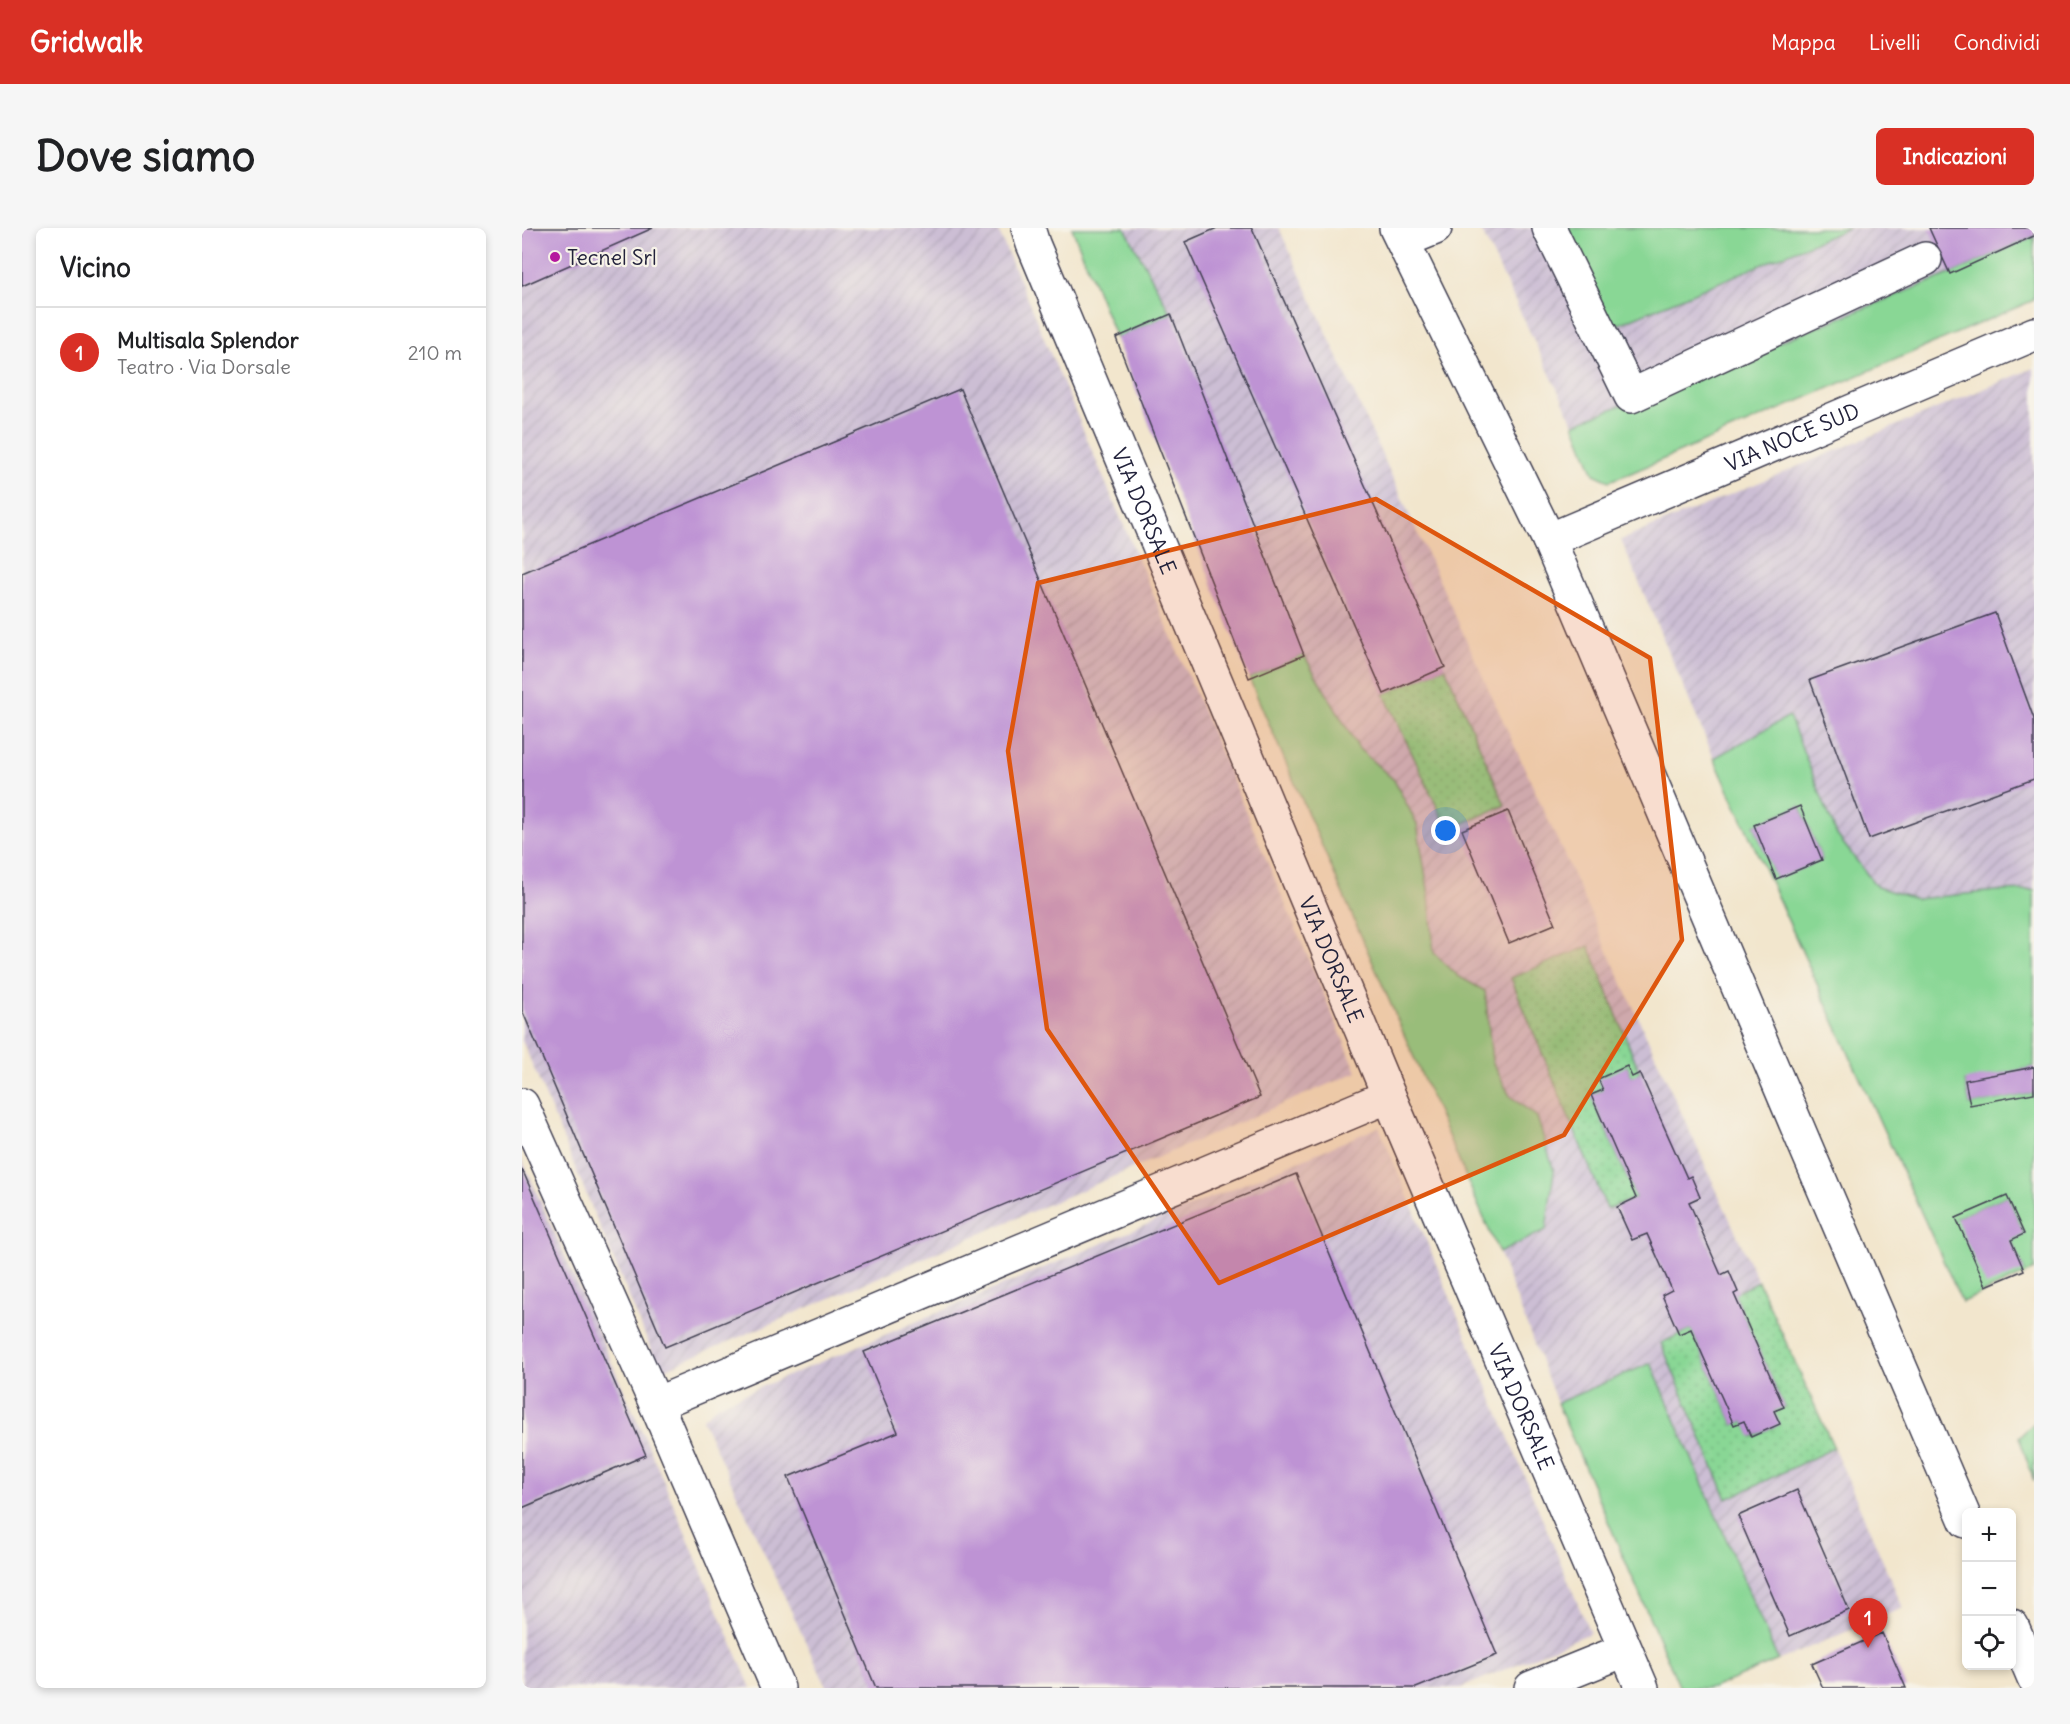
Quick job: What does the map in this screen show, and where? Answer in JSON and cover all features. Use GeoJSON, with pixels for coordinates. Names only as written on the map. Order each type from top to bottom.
{"type":"FeatureCollection","features":[{"type":"Feature","properties":{"kind":"street","name":"VIA DORSALE"},"geometry":{"type":"LineString","coordinates":[[1028,228],[1389,1096],[1642,1688]]}},
{"type":"Feature","properties":{"kind":"street"},"geometry":{"type":"LineString","coordinates":[[1435,228],[1399,235],[1549,540],[1962,1512]]}},
{"type":"Feature","properties":{"kind":"street"},"geometry":{"type":"LineString","coordinates":[[1549,228],[1631,396],[1925,259]]}},
{"type":"Feature","properties":{"kind":"street","name":"VIA NOCE SUD"},"geometry":{"type":"LineString","coordinates":[[1549,540],[2034,334]]}},
{"type":"Feature","properties":{"kind":"street"},"geometry":{"type":"LineString","coordinates":[[656,1404],[1389,1096]]}},
{"type":"Feature","properties":{"kind":"street"},"geometry":{"type":"LineString","coordinates":[[522,1105],[656,1404],[777,1688]]}},
{"type":"Feature","properties":{"kind":"street"},"geometry":{"type":"LineString","coordinates":[[2016,1635],[2034,1678]]}},
{"type":"Feature","properties":{"kind":"street"},"geometry":{"type":"LineString","coordinates":[[1531,1688],[1625,1650]]}},
{"type":"Feature","properties":{"kind":"highlighted area"},"geometry":{"type":"Polygon","coordinates":[[[1376,499],[1650,658],[1682,940],[1564,1135],[1219,1283],[1047,1029],[1008,751],[1038,583],[1376,499]]]}},
{"type":"Feature","properties":{"kind":"shaded area"},"geometry":{"type":"Polygon","coordinates":[[[522,228],[997,228],[1357,1072],[660,1371],[522,1040],[522,228]]]}},
{"type":"Feature","properties":{"kind":"shaded area"},"geometry":{"type":"Polygon","coordinates":[[[1072,228],[1279,228],[1842,1466],[1903,1608],[1713,1688],[1680,1688],[1557,1403],[1499,1253],[1249,678],[1072,228]]]}},
{"type":"Feature","properties":{"kind":"shaded area"},"geometry":{"type":"Polygon","coordinates":[[[1480,228],[2034,228],[2034,236],[1950,274],[1574,424],[1480,228]]]}},
{"type":"Feature","properties":{"kind":"shaded area"},"geometry":{"type":"Polygon","coordinates":[[[2034,368],[2034,890],[1996,891],[1916,899],[1877,887],[1837,835],[1789,717],[1714,758],[1621,540],[2034,368]]]}},
{"type":"Feature","properties":{"kind":"shaded area"},"geometry":{"type":"Polygon","coordinates":[[[1379,1127],[1590,1633],[1461,1688],[827,1688],[702,1419],[718,1405],[1379,1127]]]}},
{"type":"Feature","properties":{"kind":"shaded area"},"geometry":{"type":"Polygon","coordinates":[[[522,1159],[655,1461],[751,1688],[522,1688],[522,1159]]]}},
{"type":"Feature","properties":{"kind":"green space"},"geometry":{"type":"Polygon","coordinates":[[[1072,228],[1125,228],[1171,314],[1116,338],[1072,228]]]}},
{"type":"Feature","properties":{"kind":"green space"},"geometry":{"type":"Polygon","coordinates":[[[1565,228],[1849,228],[1612,327],[1565,228]]]}},
{"type":"Feature","properties":{"kind":"green space"},"geometry":{"type":"Polygon","coordinates":[[[2034,236],[2034,300],[1631,473],[1609,481],[1594,474],[1574,424],[1950,274],[2034,236]]]}},
{"type":"Feature","properties":{"kind":"green space"},"geometry":{"type":"Polygon","coordinates":[[[1304,655],[1359,749],[1394,780],[1417,824],[1429,895],[1434,953],[1458,976],[1485,991],[1492,1061],[1510,1096],[1537,1117],[1554,1171],[1546,1230],[1499,1253],[1249,678],[1304,655]]]}},
{"type":"Feature","properties":{"kind":"green space"},"geometry":{"type":"Polygon","coordinates":[[[1445,667],[1505,805],[1448,830],[1384,694],[1445,667]]]}},
{"type":"Feature","properties":{"kind":"green space"},"geometry":{"type":"Polygon","coordinates":[[[1789,716],[1837,835],[1877,887],[1916,899],[1996,891],[2034,890],[2034,1067],[1965,1081],[1970,1105],[2034,1093],[2034,1270],[1962,1302],[1714,758],[1789,716]],[[1800,806],[1754,825],[1776,878],[1822,860],[1800,806]],[[2007,1196],[1956,1218],[2024,1270],[2011,1240],[2024,1234],[2007,1196]]]}},
{"type":"Feature","properties":{"kind":"green space"},"geometry":{"type":"Polygon","coordinates":[[[1589,946],[1640,1073],[1632,1077],[1627,1066],[1603,1090],[1591,1095],[1636,1198],[1607,1209],[1511,978],[1589,946]]]}},
{"type":"Feature","properties":{"kind":"green space"},"geometry":{"type":"Polygon","coordinates":[[[1758,1281],[1834,1448],[1727,1499],[1661,1343],[1691,1329],[1734,1425],[1744,1421],[1752,1437],[1779,1424],[1774,1411],[1784,1407],[1734,1294],[1758,1281]]]}},
{"type":"Feature","properties":{"kind":"green space"},"geometry":{"type":"Polygon","coordinates":[[[1651,1363],[1778,1660],[1713,1688],[1680,1688],[1557,1403],[1651,1363]]]}},
{"type":"Feature","properties":{"kind":"green space"},"geometry":{"type":"Polygon","coordinates":[[[2034,1423],[2034,1481],[2019,1437],[2034,1423]]]}},
{"type":"Feature","properties":{"kind":"building","name":"Tecnel Srl"},"geometry":{"type":"Polygon","coordinates":[[[522,228],[653,228],[522,286],[522,228]]]}},
{"type":"Feature","properties":{"kind":"building"},"geometry":{"type":"Polygon","coordinates":[[[1217,228],[1252,228],[1445,667],[1384,694],[1185,242],[1217,228]]]}},
{"type":"Feature","properties":{"kind":"building"},"geometry":{"type":"Polygon","coordinates":[[[1929,228],[2034,228],[2034,236],[1950,274],[1929,228]]]}},
{"type":"Feature","properties":{"kind":"building"},"geometry":{"type":"Polygon","coordinates":[[[1171,314],[1304,655],[1249,678],[1116,338],[1171,314]]]}},
{"type":"Feature","properties":{"kind":"building"},"geometry":{"type":"Polygon","coordinates":[[[960,389],[1260,1097],[665,1347],[522,1010],[522,573],[960,389]]]}},
{"type":"Feature","properties":{"kind":"building"},"geometry":{"type":"Polygon","coordinates":[[[1995,613],[2034,719],[2034,779],[1869,839],[1810,680],[1995,613]]]}},
{"type":"Feature","properties":{"kind":"building"},"geometry":{"type":"Polygon","coordinates":[[[1800,806],[1822,860],[1776,879],[1754,825],[1800,806]]]}},
{"type":"Feature","properties":{"kind":"building"},"geometry":{"type":"Polygon","coordinates":[[[1508,811],[1555,924],[1509,943],[1462,830],[1508,811]]]}},
{"type":"Feature","properties":{"kind":"building"},"geometry":{"type":"Polygon","coordinates":[[[1627,1066],[1632,1077],[1640,1073],[1687,1178],[1691,1176],[1700,1197],[1689,1202],[1721,1275],[1729,1271],[1738,1292],[1734,1294],[1784,1407],[1774,1411],[1780,1424],[1751,1437],[1744,1421],[1734,1425],[1691,1329],[1679,1334],[1662,1295],[1672,1290],[1647,1234],[1632,1240],[1617,1207],[1636,1198],[1591,1095],[1603,1090],[1598,1079],[1627,1066]]]}},
{"type":"Feature","properties":{"kind":"building"},"geometry":{"type":"Polygon","coordinates":[[[2034,1067],[2034,1093],[1970,1105],[1965,1080],[2034,1067]]]}},
{"type":"Feature","properties":{"kind":"building"},"geometry":{"type":"Polygon","coordinates":[[[522,1169],[646,1455],[522,1508],[522,1169]]]}},
{"type":"Feature","properties":{"kind":"building"},"geometry":{"type":"Polygon","coordinates":[[[1296,1174],[1497,1655],[1416,1688],[876,1688],[788,1477],[898,1432],[864,1352],[1296,1174]]]}},
{"type":"Feature","properties":{"kind":"building"},"geometry":{"type":"Polygon","coordinates":[[[2007,1196],[2024,1234],[2011,1240],[2024,1270],[1986,1286],[1956,1218],[2007,1196]]]}},
{"type":"Feature","properties":{"kind":"building"},"geometry":{"type":"Polygon","coordinates":[[[1797,1490],[1849,1610],[1790,1636],[1738,1516],[1797,1490]]]}},
{"type":"Feature","properties":{"kind":"building"},"geometry":{"type":"Polygon","coordinates":[[[1882,1633],[1906,1688],[1823,1688],[1812,1664],[1882,1633]]]}},
{"type":"Feature","properties":{"kind":"place","name":"Tecnel Srl"},"geometry":{"type":"Point","coordinates":[555,257]}},
{"type":"Feature","properties":{"kind":"place","name":"Multisala Splendor"},"geometry":{"type":"Point","coordinates":[1868,1648]}}]}
